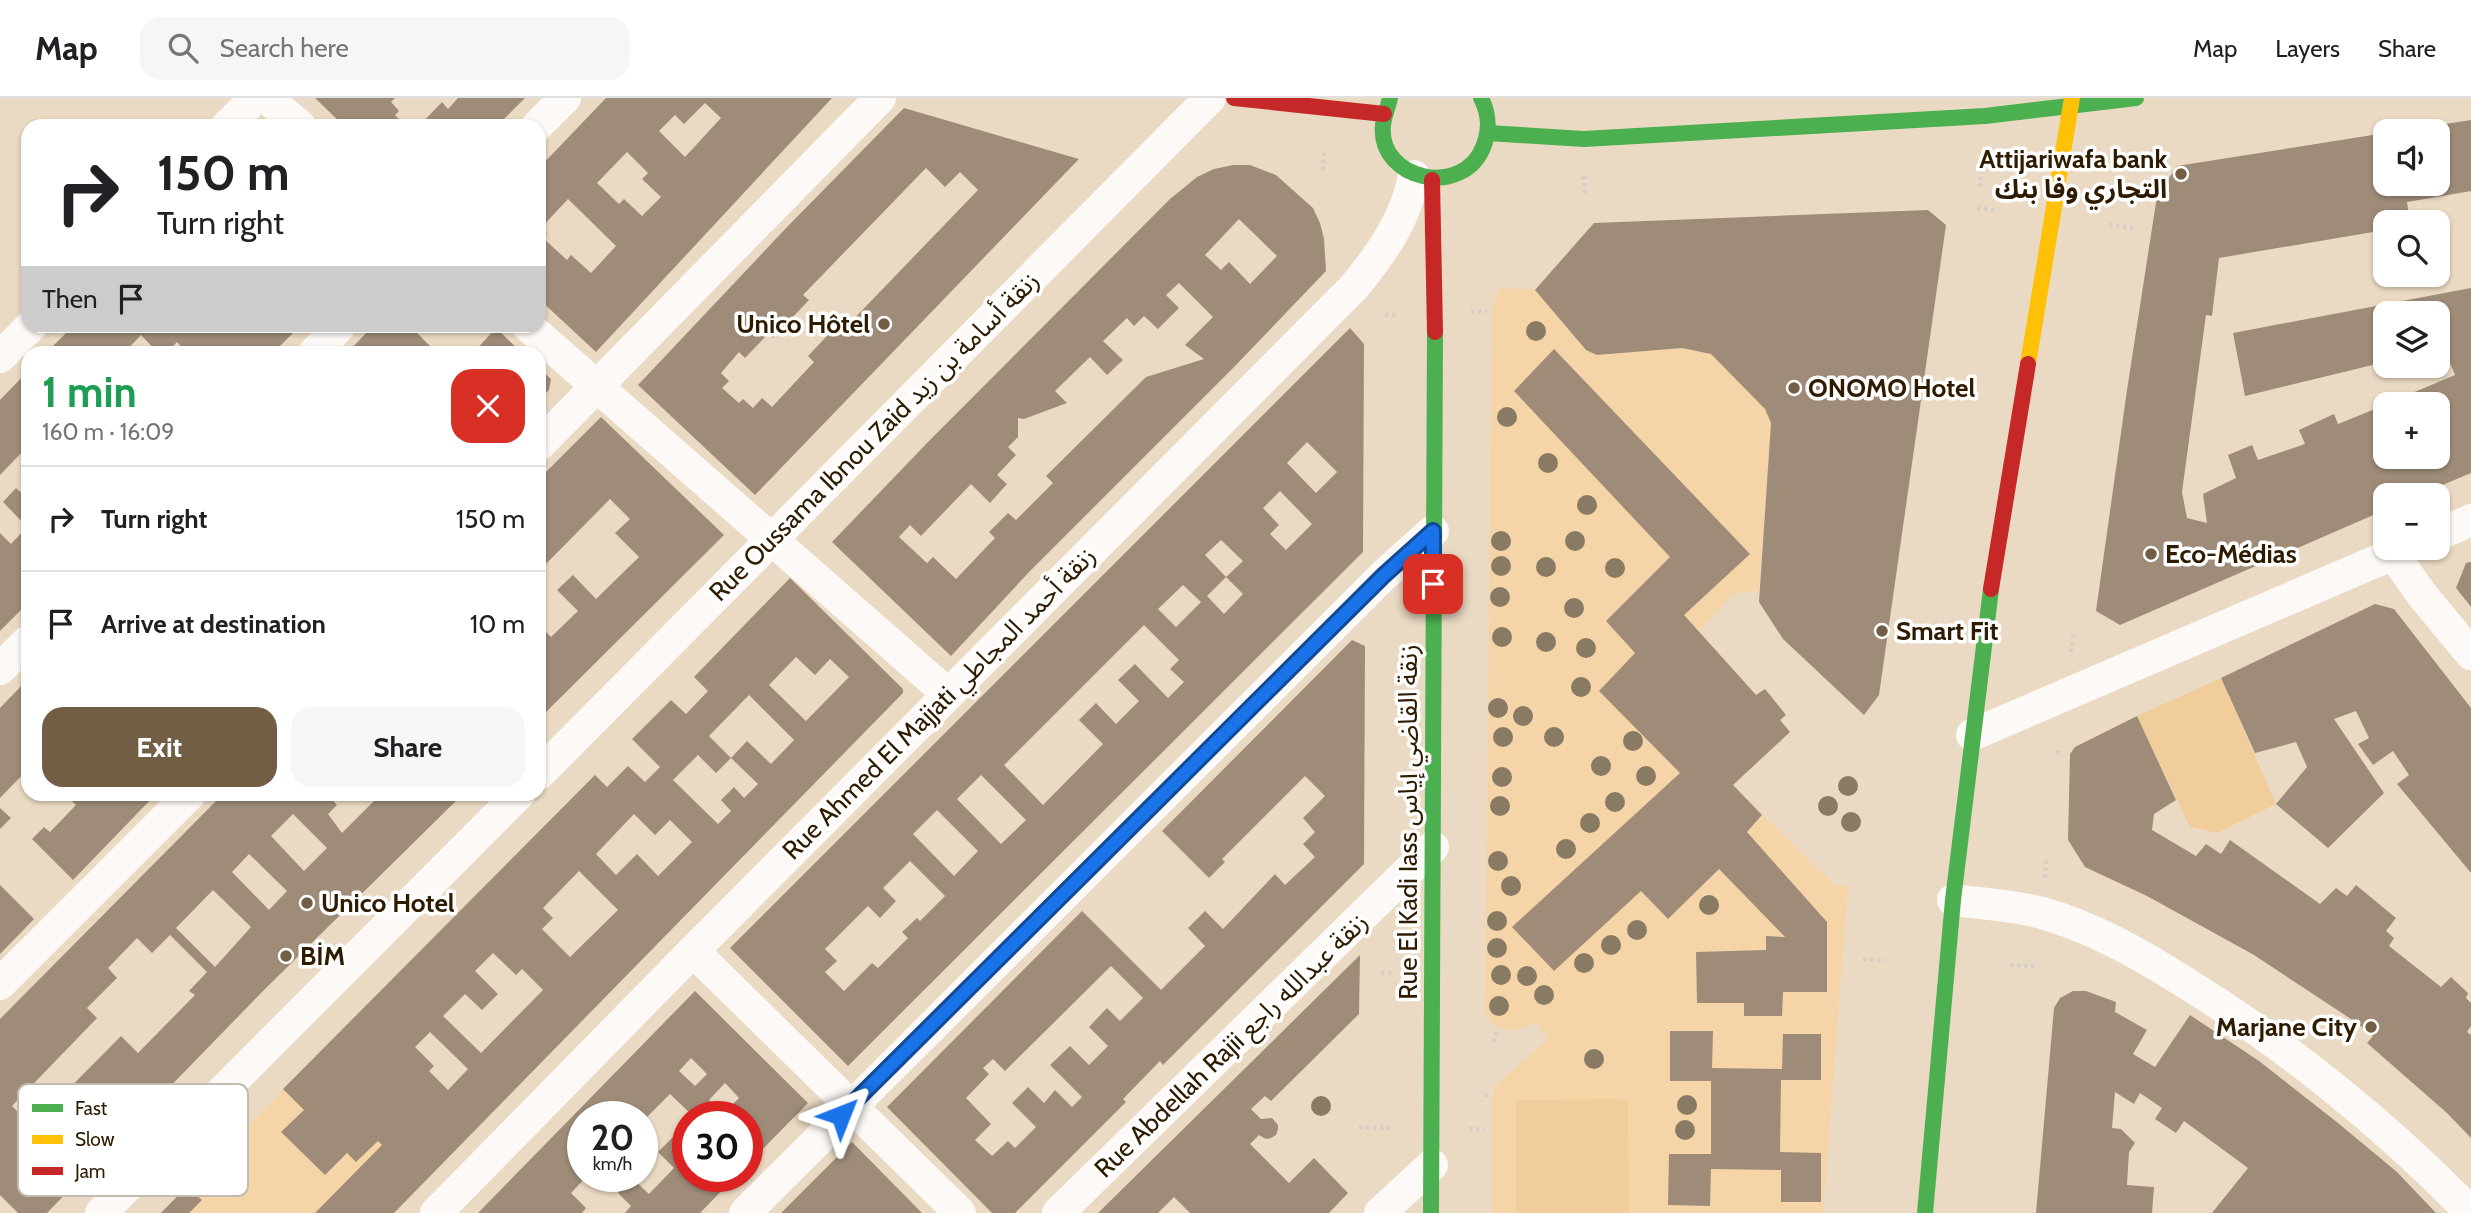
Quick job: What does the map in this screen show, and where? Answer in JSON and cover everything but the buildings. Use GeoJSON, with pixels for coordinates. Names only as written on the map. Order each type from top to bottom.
{"type":"FeatureCollection","features":[{"type":"Feature","properties":{"kind":"street"},"geometry":{"type":"LineString","coordinates":[[234,119],[255,98]]}},
{"type":"Feature","properties":{"kind":"street"},"geometry":{"type":"LineString","coordinates":[[267,98],[292,119]]}},
{"type":"Feature","properties":{"kind":"street"},"geometry":{"type":"LineString","coordinates":[[544,119],[565,98]]}},
{"type":"Feature","properties":{"kind":"street"},"geometry":{"type":"LineString","coordinates":[[546,438],[880,98]]}},
{"type":"Feature","properties":{"kind":"street","name":"Rue Oussama Ibnou Zaid زنقة أسامة بن زيد"},"geometry":{"type":"LineString","coordinates":[[546,767],[1210,98]]}},
{"type":"Feature","properties":{"kind":"street"},"geometry":{"type":"LineString","coordinates":[[1234,98],[1384,114]]}},
{"type":"Feature","properties":{"kind":"street"},"geometry":{"type":"LineString","coordinates":[[1390,98],[1384,114],[1383,133],[1387,148],[1399,165],[1423,178],[1451,177],[1467,169],[1480,155],[1487,143],[1489,120],[1481,98]]}},
{"type":"Feature","properties":{"kind":"street"},"geometry":{"type":"LineString","coordinates":[[1488,133],[1584,139],[1985,116],[2071,102],[2136,98]]}},
{"type":"Feature","properties":{"kind":"street"},"geometry":{"type":"LineString","coordinates":[[1926,1213],[1953,900],[1972,735],[1994,572],[2071,102]]}},
{"type":"Feature","properties":{"kind":"street","name":"Rue El Kadi Iass زنقة القاضي إياس"},"geometry":{"type":"LineString","coordinates":[[1423,178],[1435,313],[1431,1213]]}},
{"type":"Feature","properties":{"kind":"street","name":"Rue Ahmed El Majjati زنقة أحمد المجاطي"},"geometry":{"type":"LineString","coordinates":[[436,1213],[1354,287],[1401,219],[1423,178]]}},
{"type":"Feature","properties":{"kind":"street"},"geometry":{"type":"LineString","coordinates":[[0,357],[24,333]]}},
{"type":"Feature","properties":{"kind":"street"},"geometry":{"type":"LineString","coordinates":[[321,346],[333,333]]}},
{"type":"Feature","properties":{"kind":"street"},"geometry":{"type":"LineString","coordinates":[[536,333],[948,694]]}},
{"type":"Feature","properties":{"kind":"street"},"geometry":{"type":"LineString","coordinates":[[2450,530],[2471,520]]}},
{"type":"Feature","properties":{"kind":"street"},"geometry":{"type":"LineString","coordinates":[[745,1213],[1374,585],[1433,531]]}},
{"type":"Feature","properties":{"kind":"street"},"geometry":{"type":"LineString","coordinates":[[1972,735],[2379,560]]}},
{"type":"Feature","properties":{"kind":"street"},"geometry":{"type":"LineString","coordinates":[[2405,560],[2423,596],[2471,654]]}},
{"type":"Feature","properties":{"kind":"street"},"geometry":{"type":"LineString","coordinates":[[0,669],[21,648]]}},
{"type":"Feature","properties":{"kind":"street"},"geometry":{"type":"LineString","coordinates":[[0,984],[183,801]]}},
{"type":"Feature","properties":{"kind":"street"},"geometry":{"type":"LineString","coordinates":[[230,1084],[512,801]]}},
{"type":"Feature","properties":{"kind":"street","name":"Rue Abdellah Rajii زنقة عبدالله راجع"},"geometry":{"type":"LineString","coordinates":[[1058,1213],[1433,847]]}},
{"type":"Feature","properties":{"kind":"street"},"geometry":{"type":"LineString","coordinates":[[1953,900],[2042,912],[2102,936],[2145,958],[2229,1009],[2276,1044],[2381,1129],[2471,1213]]}},
{"type":"Feature","properties":{"kind":"street"},"geometry":{"type":"LineString","coordinates":[[693,951],[960,1213]]}},
{"type":"Feature","properties":{"kind":"street"},"geometry":{"type":"LineString","coordinates":[[1380,1213],[1432,1165]]}},
{"type":"Feature","properties":{"kind":"street"},"geometry":{"type":"LineString","coordinates":[[101,1213],[118,1196]]}},
{"type":"Feature","properties":{"kind":"path"},"geometry":{"type":"LineString","coordinates":[[2152,159],[2155,145]]}},
{"type":"Feature","properties":{"kind":"path"},"geometry":{"type":"LineString","coordinates":[[1323,170],[1324,153]]}},
{"type":"Feature","properties":{"kind":"path"},"geometry":{"type":"LineString","coordinates":[[1979,187],[1981,167]]}},
{"type":"Feature","properties":{"kind":"path"},"geometry":{"type":"LineString","coordinates":[[1584,175],[1585,196]]}},
{"type":"Feature","properties":{"kind":"path"},"geometry":{"type":"LineString","coordinates":[[1977,208],[1996,211]]}},
{"type":"Feature","properties":{"kind":"path"},"geometry":{"type":"LineString","coordinates":[[2109,225],[2137,229]]}},
{"type":"Feature","properties":{"kind":"path"},"geometry":{"type":"LineString","coordinates":[[1470,312],[1487,311]]}},
{"type":"Feature","properties":{"kind":"path"},"geometry":{"type":"LineString","coordinates":[[2071,652],[2074,633]]}},
{"type":"Feature","properties":{"kind":"path"},"geometry":{"type":"LineString","coordinates":[[2057,754],[2058,747]]}},
{"type":"Feature","properties":{"kind":"path"},"geometry":{"type":"LineString","coordinates":[[2045,881],[2046,858]]}},
{"type":"Feature","properties":{"kind":"path"},"geometry":{"type":"LineString","coordinates":[[1863,959],[1885,960]]}},
{"type":"Feature","properties":{"kind":"path"},"geometry":{"type":"LineString","coordinates":[[2010,965],[2038,966]]}},
{"type":"Feature","properties":{"kind":"path"},"geometry":{"type":"LineString","coordinates":[[1494,1042],[1496,1032]]}},
{"type":"Feature","properties":{"kind":"path"},"geometry":{"type":"LineString","coordinates":[[1359,1127],[1378,1128]]}},
{"type":"Feature","properties":{"kind":"path"},"geometry":{"type":"LineString","coordinates":[[1469,1129],[1484,1129]]}},
{"type":"Feature","properties":{"kind":"shaded area"},"geometry":{"type":"Polygon","coordinates":[[[1498,290],[1535,290],[1586,350],[1597,355],[1682,348],[1711,354],[1765,409],[1771,423],[1759,591],[1734,593],[1699,630],[1756,695],[1765,689],[1786,715],[1780,720],[1790,732],[1733,785],[1835,886],[1848,886],[1823,1213],[1492,1213],[1492,1098],[1496,1085],[1548,1039],[1537,1023],[1516,1030],[1496,1027],[1485,1011],[1492,311],[1498,290]]]}},
{"type":"Feature","properties":{"kind":"shaded area"},"geometry":{"type":"Polygon","coordinates":[[[2221,678],[2276,804],[2217,833],[2190,827],[2137,716],[2221,678]]]}},
{"type":"Feature","properties":{"kind":"shaded area"},"geometry":{"type":"Polygon","coordinates":[[[305,1068],[422,1185],[394,1213],[161,1213],[178,1196],[248,1196],[248,1125],[305,1068]]]}},
{"type":"Feature","properties":{"kind":"shaded area"},"geometry":{"type":"Polygon","coordinates":[[[1628,1099],[1629,1213],[1516,1213],[1516,1100],[1628,1099]]]}},
{"type":"Feature","properties":{"kind":"traffic: fast"},"geometry":{"type":"LineString","coordinates":[[1390,98],[1383,125],[1385,144],[1393,159],[1407,170],[1424,176],[1442,177],[1459,173],[1474,162],[1484,145],[1488,121],[1481,98]]}},
{"type":"Feature","properties":{"kind":"traffic: fast"},"geometry":{"type":"LineString","coordinates":[[1488,133],[1584,139],[1985,116],[2136,98]]}},
{"type":"Feature","properties":{"kind":"traffic: fast"},"geometry":{"type":"LineString","coordinates":[[1431,1213],[1435,332]]}},
{"type":"Feature","properties":{"kind":"traffic: fast"},"geometry":{"type":"LineString","coordinates":[[1925,1213],[1953,900],[1991,589]]}},
{"type":"Feature","properties":{"kind":"traffic: slow"},"geometry":{"type":"LineString","coordinates":[[2028,364],[2072,98]]}},
{"type":"Feature","properties":{"kind":"traffic: jam"},"geometry":{"type":"LineString","coordinates":[[1234,98],[1384,114]]}},
{"type":"Feature","properties":{"kind":"traffic: jam"},"geometry":{"type":"LineString","coordinates":[[1432,180],[1435,332]]}},
{"type":"Feature","properties":{"kind":"traffic: jam"},"geometry":{"type":"LineString","coordinates":[[1991,589],[2028,364]]}},
{"type":"Feature","properties":{"kind":"place","name":"Attijariwafa bank التجاري وفا بنك"},"geometry":{"type":"Point","coordinates":[2181,174]}},
{"type":"Feature","properties":{"kind":"place","name":"Unico Hôtel"},"geometry":{"type":"Point","coordinates":[884,324]}},
{"type":"Feature","properties":{"kind":"place","name":"ONOMO Hotel"},"geometry":{"type":"Point","coordinates":[1794,388]}},
{"type":"Feature","properties":{"kind":"place","name":"Eco-Médias"},"geometry":{"type":"Point","coordinates":[2151,554]}},
{"type":"Feature","properties":{"kind":"place","name":"Smart Fit"},"geometry":{"type":"Point","coordinates":[1882,631]}},
{"type":"Feature","properties":{"kind":"place","name":"Unico Hotel"},"geometry":{"type":"Point","coordinates":[307,903]}},
{"type":"Feature","properties":{"kind":"place","name":"BİM"},"geometry":{"type":"Point","coordinates":[286,956]}},
{"type":"Feature","properties":{"kind":"place","name":"Marjane City"},"geometry":{"type":"Point","coordinates":[2371,1027]}},
{"type":"Feature","properties":{"kind":"route"},"geometry":{"type":"LineString","coordinates":[[841,1115],[1384,575],[1433,531],[1433,584]]}}]}
